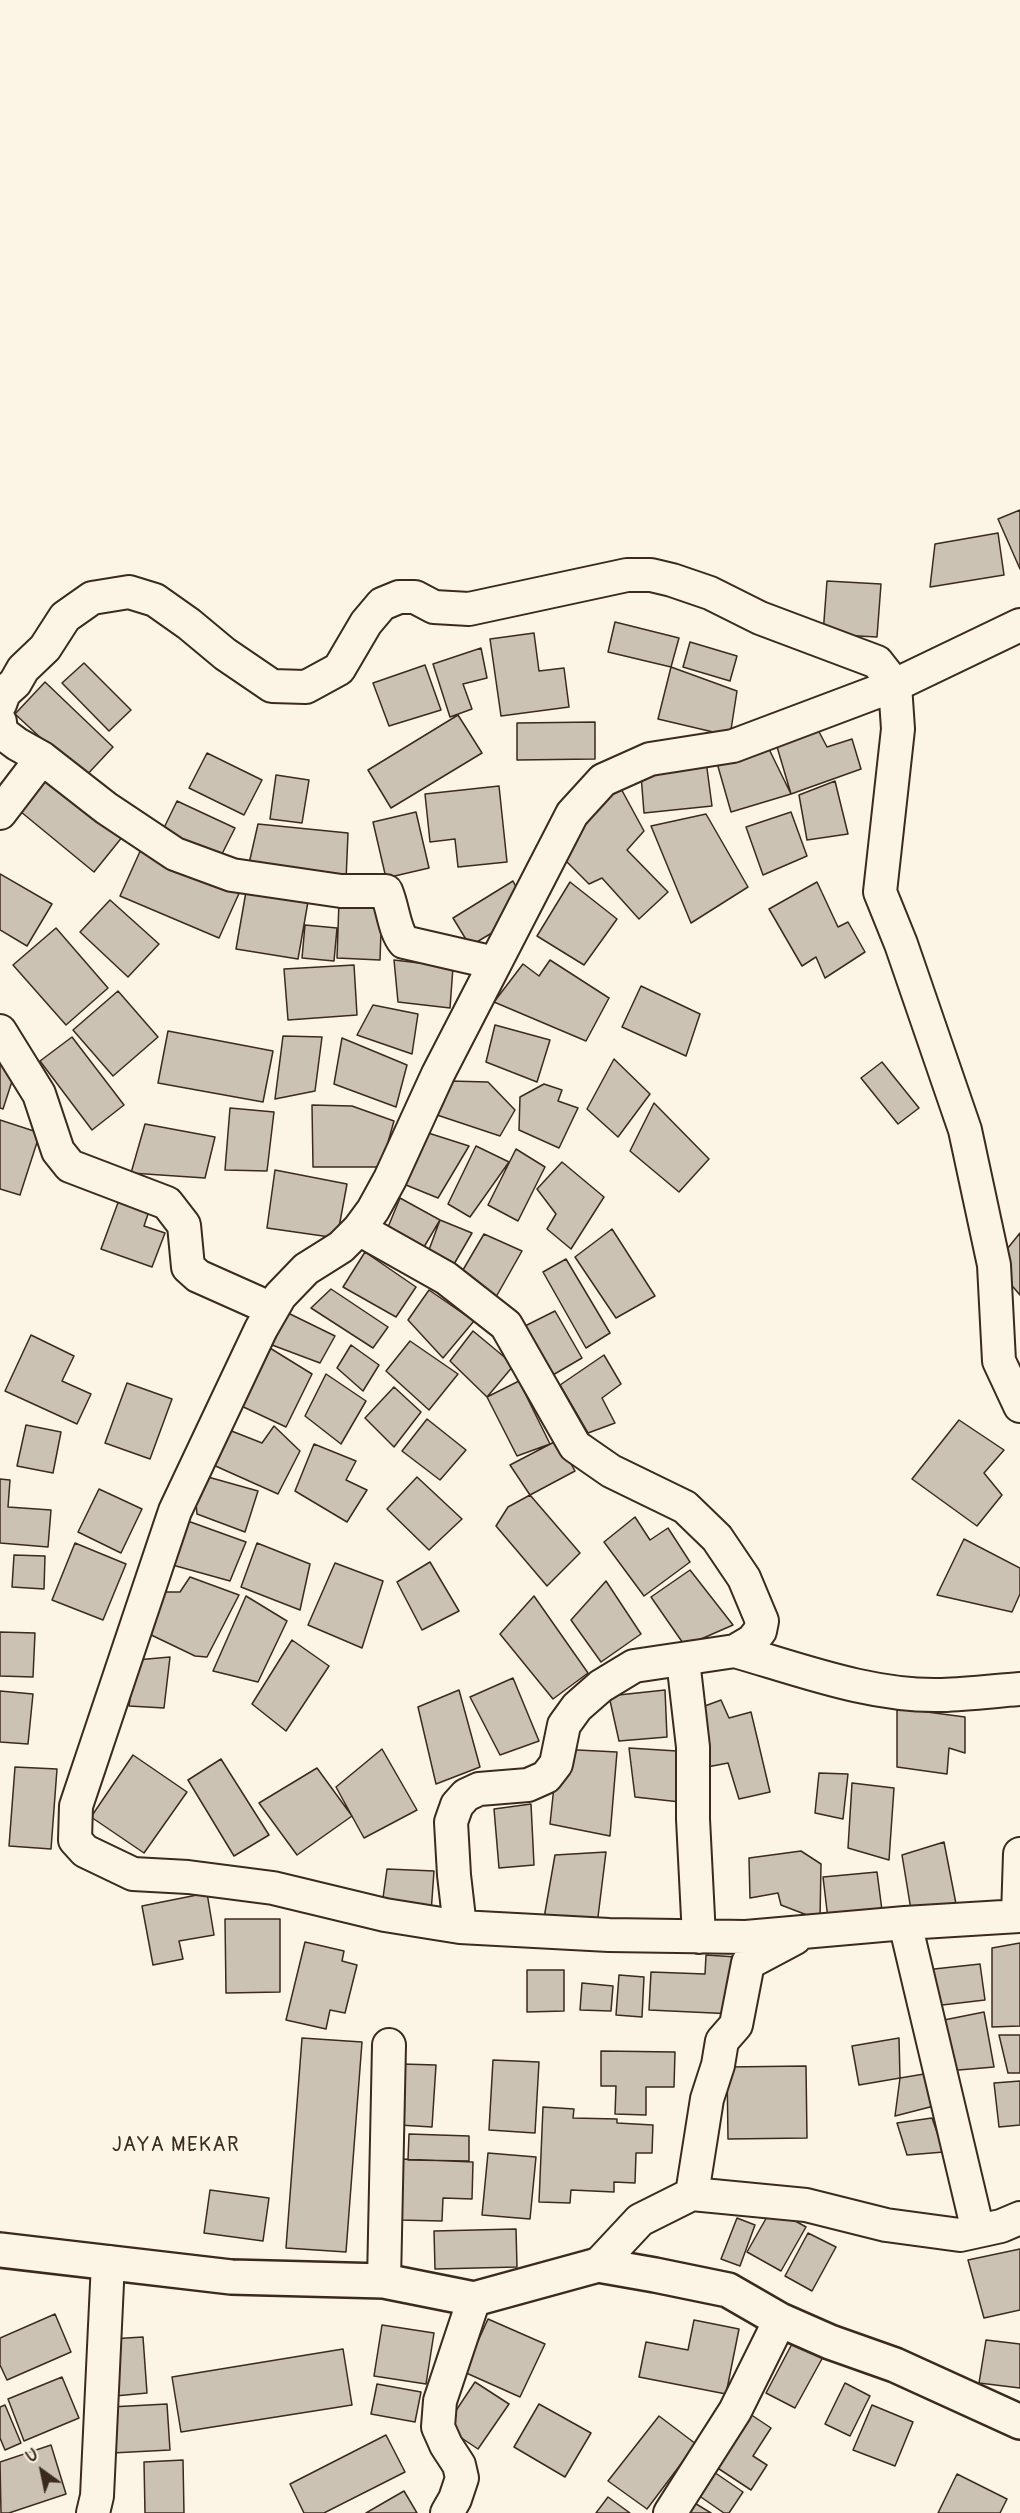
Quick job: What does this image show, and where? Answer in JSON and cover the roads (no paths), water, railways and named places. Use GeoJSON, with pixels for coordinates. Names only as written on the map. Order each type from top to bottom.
{"type":"FeatureCollection","features":[{"type":"Feature","properties":{"kind":"street"},"geometry":{"type":"LineString","coordinates":[[0,704],[4,693],[15,683],[23,669],[45,648],[65,616],[92,598],[129,592],[155,600],[225,654],[272,686],[306,687],[339,669],[366,623],[382,604],[399,597],[415,597],[434,607],[469,609],[627,575],[651,575],[710,593],[760,618],[877,662],[895,685],[898,729],[880,892],[901,944],[965,1130],[994,1265],[999,1361],[1020,1406]]}},
{"type":"Feature","properties":{"kind":"street"},"geometry":{"type":"LineString","coordinates":[[1020,625],[895,685],[733,746],[650,759],[603,780],[572,814],[438,1074],[390,1179],[359,1229],[341,1246],[306,1269],[280,1296],[272,1309],[175,1511],[76,1806],[75,1840],[85,1851],[132,1874],[189,1877],[273,1888],[385,1915],[460,1928],[699,1937],[746,1937],[1019,1916],[1020,1854]]}},
{"type":"Feature","properties":{"kind":"street"},"geometry":{"type":"LineString","coordinates":[[0,722],[2,732],[17,744],[42,758],[106,808],[176,854],[232,875],[341,891],[386,891],[395,915],[398,935],[404,942],[495,963]]}},
{"type":"Feature","properties":{"kind":"street"},"geometry":{"type":"LineString","coordinates":[[0,813],[42,758]]}},
{"type":"Feature","properties":{"kind":"street"},"geometry":{"type":"LineString","coordinates":[[0,1031],[39,1094],[58,1151],[70,1166],[167,1203],[184,1225],[188,1267],[198,1276],[272,1309]]}},
{"type":"Feature","properties":{"kind":"street"},"geometry":{"type":"LineString","coordinates":[[359,1229],[446,1278],[506,1325],[575,1446],[611,1471],[685,1507],[717,1538],[744,1578],[762,1621],[760,1631],[752,1641],[735,1651],[634,1666],[600,1686],[577,1707],[564,1725],[556,1764],[546,1777],[528,1785],[479,1789],[465,1795],[457,1805],[452,1822],[454,1875],[460,1928]]}},
{"type":"Feature","properties":{"kind":"street"},"geometry":{"type":"LineString","coordinates":[[735,1651],[821,1676],[889,1691],[940,1695],[1020,1689]]}},
{"type":"Feature","properties":{"kind":"street"},"geometry":{"type":"LineString","coordinates":[[683,1660],[693,1747],[693,1819],[699,1937]]}},
{"type":"Feature","properties":{"kind":"street"},"geometry":{"type":"LineString","coordinates":[[905,1923],[978,2231]]}},
{"type":"Feature","properties":{"kind":"street"},"geometry":{"type":"LineString","coordinates":[[692,2194],[707,2099],[718,2065],[722,2041],[736,2025],[748,1963],[807,1932]]}},
{"type":"Feature","properties":{"kind":"street"},"geometry":{"type":"LineString","coordinates":[[384,2281],[389,2045]]}},
{"type":"Feature","properties":{"kind":"street"},"geometry":{"type":"LineString","coordinates":[[598,2265],[640,2220],[692,2194],[806,2205],[896,2226],[960,2235],[1020,2218]]}},
{"type":"Feature","properties":{"kind":"street"},"geometry":{"type":"LineString","coordinates":[[0,2250],[231,2277],[384,2281],[474,2299],[598,2265],[728,2290],[780,2320],[830,2342],[895,2365],[1020,2422]]}},
{"type":"Feature","properties":{"kind":"street"},"geometry":{"type":"LineString","coordinates":[[93,2513],[97,2496],[108,2262]]}},
{"type":"Feature","properties":{"kind":"street"},"geometry":{"type":"LineString","coordinates":[[447,2513],[455,2499],[462,2478],[459,2465],[438,2427],[440,2401],[474,2299]]}},
{"type":"Feature","properties":{"kind":"street"},"geometry":{"type":"LineString","coordinates":[[670,2513],[735,2411],[780,2320]]}},
{"type":"Feature","properties":{"kind":"district","name":"JAYA MEKAR"},"geometry":{"type":"Point","coordinates":[176,2146]}}]}
